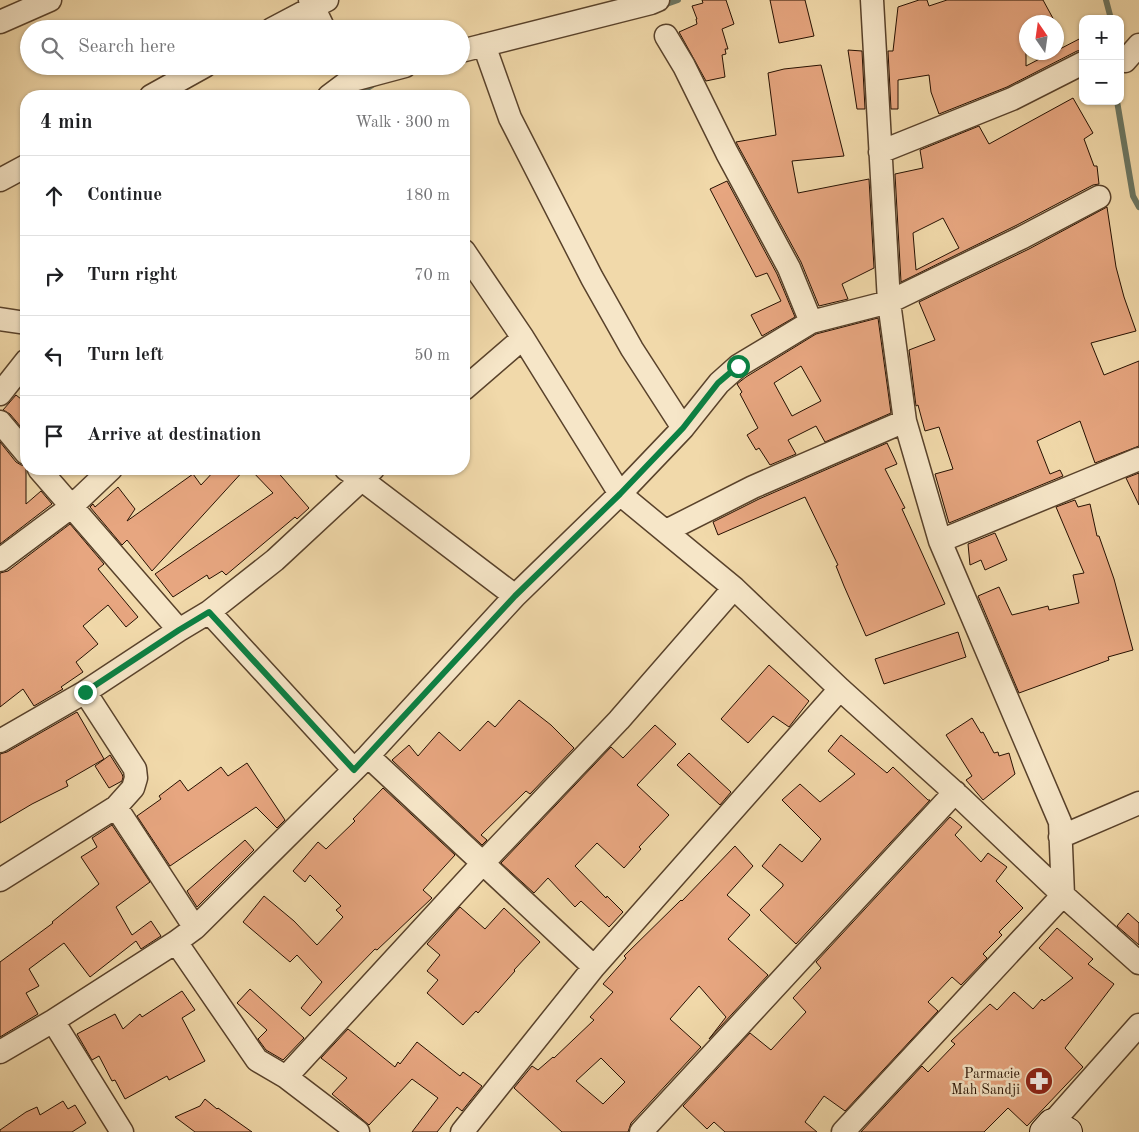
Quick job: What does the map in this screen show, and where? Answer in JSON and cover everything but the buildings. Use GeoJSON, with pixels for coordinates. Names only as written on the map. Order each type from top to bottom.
{"type":"FeatureCollection","features":[{"type":"Feature","properties":{"kind":"street"},"geometry":{"type":"LineString","coordinates":[[0,22],[50,0]]}},
{"type":"Feature","properties":{"kind":"street"},"geometry":{"type":"LineString","coordinates":[[470,49],[658,0]]}},
{"type":"Feature","properties":{"kind":"street"},"geometry":{"type":"LineString","coordinates":[[843,1132],[1063,895],[1060,822],[940,541],[905,421],[889,302],[872,0]]}},
{"type":"Feature","properties":{"kind":"street"},"geometry":{"type":"LineString","coordinates":[[287,20],[317,2],[322,20]]}},
{"type":"Feature","properties":{"kind":"street"},"geometry":{"type":"LineString","coordinates":[[666,36],[684,66],[727,153],[788,268],[811,322]]}},
{"type":"Feature","properties":{"kind":"street"},"geometry":{"type":"LineString","coordinates":[[484,45],[510,118],[592,278],[632,349],[683,428]]}},
{"type":"Feature","properties":{"kind":"street"},"geometry":{"type":"LineString","coordinates":[[880,152],[1012,99],[1079,65]]}},
{"type":"Feature","properties":{"kind":"street"},"geometry":{"type":"LineString","coordinates":[[162,90],[189,75]]}},
{"type":"Feature","properties":{"kind":"street"},"geometry":{"type":"LineString","coordinates":[[337,90],[350,81],[372,75]]}},
{"type":"Feature","properties":{"kind":"street"},"geometry":{"type":"LineString","coordinates":[[0,180],[20,169]]}},
{"type":"Feature","properties":{"kind":"street"},"geometry":{"type":"LineString","coordinates":[[0,1052],[53,1021],[195,928],[361,763],[515,596],[620,494],[683,428],[718,383],[738,366],[811,322],[889,302],[1023,237],[1099,197]]}},
{"type":"Feature","properties":{"kind":"street"},"geometry":{"type":"LineString","coordinates":[[470,260],[523,338],[620,494],[734,588],[840,689],[955,792],[1063,895],[1139,963]]}},
{"type":"Feature","properties":{"kind":"street"},"geometry":{"type":"LineString","coordinates":[[0,319],[20,322]]}},
{"type":"Feature","properties":{"kind":"street"},"geometry":{"type":"LineString","coordinates":[[470,384],[523,338]]}},
{"type":"Feature","properties":{"kind":"street"},"geometry":{"type":"LineString","coordinates":[[0,394],[20,369]]}},
{"type":"Feature","properties":{"kind":"street"},"geometry":{"type":"LineString","coordinates":[[666,531],[753,487],[905,421]]}},
{"type":"Feature","properties":{"kind":"street"},"geometry":{"type":"LineString","coordinates":[[0,422],[20,446]]}},
{"type":"Feature","properties":{"kind":"street"},"geometry":{"type":"LineString","coordinates":[[940,541],[1139,459]]}},
{"type":"Feature","properties":{"kind":"street"},"geometry":{"type":"LineString","coordinates":[[44,475],[179,630]]}},
{"type":"Feature","properties":{"kind":"street"},"geometry":{"type":"LineString","coordinates":[[0,560],[71,507],[105,475]]}},
{"type":"Feature","properties":{"kind":"street"},"geometry":{"type":"LineString","coordinates":[[0,741],[85,692],[209,612],[275,560],[357,475]]}},
{"type":"Feature","properties":{"kind":"street"},"geometry":{"type":"LineString","coordinates":[[364,475],[515,596]]}},
{"type":"Feature","properties":{"kind":"street"},"geometry":{"type":"LineString","coordinates":[[286,1077],[482,864],[619,720],[734,588]]}},
{"type":"Feature","properties":{"kind":"street"},"geometry":{"type":"LineString","coordinates":[[209,612],[361,763],[482,864],[594,967]]}},
{"type":"Feature","properties":{"kind":"street"},"geometry":{"type":"LineString","coordinates":[[462,1132],[594,967],[840,689]]}},
{"type":"Feature","properties":{"kind":"street"},"geometry":{"type":"LineString","coordinates":[[0,880],[116,808],[133,788],[136,778],[135,769],[85,692]]}},
{"type":"Feature","properties":{"kind":"street"},"geometry":{"type":"LineString","coordinates":[[645,1131],[955,792]]}},
{"type":"Feature","properties":{"kind":"street"},"geometry":{"type":"LineString","coordinates":[[1060,836],[1139,803]]}},
{"type":"Feature","properties":{"kind":"street"},"geometry":{"type":"LineString","coordinates":[[116,808],[195,928]]}},
{"type":"Feature","properties":{"kind":"street"},"geometry":{"type":"LineString","coordinates":[[176,942],[257,1060],[286,1077],[358,1132]]}},
{"type":"Feature","properties":{"kind":"street"},"geometry":{"type":"LineString","coordinates":[[53,1021],[122,1132]]}},
{"type":"Feature","properties":{"kind":"street"},"geometry":{"type":"LineString","coordinates":[[1055,1129],[1139,1025]]}},
{"type":"Feature","properties":{"kind":"waterway"},"geometry":{"type":"LineString","coordinates":[[661,6],[678,0]]}},
{"type":"Feature","properties":{"kind":"waterway"},"geometry":{"type":"LineString","coordinates":[[1106,0],[1110,15]]}},
{"type":"Feature","properties":{"kind":"waterway"},"geometry":{"type":"LineString","coordinates":[[364,90],[377,82]]}},
{"type":"Feature","properties":{"kind":"waterway"},"geometry":{"type":"LineString","coordinates":[[1118,105],[1133,196],[1139,207]]}},
{"type":"Feature","properties":{"kind":"place","name":"Parmacie Mah Sandji"},"geometry":{"type":"Point","coordinates":[1039,1081]}},
{"type":"Feature","properties":{"kind":"route"},"geometry":{"type":"LineString","coordinates":[[85,692],[209,612],[354,770],[515,596],[620,494],[683,428],[718,383],[738,366]]}}]}
